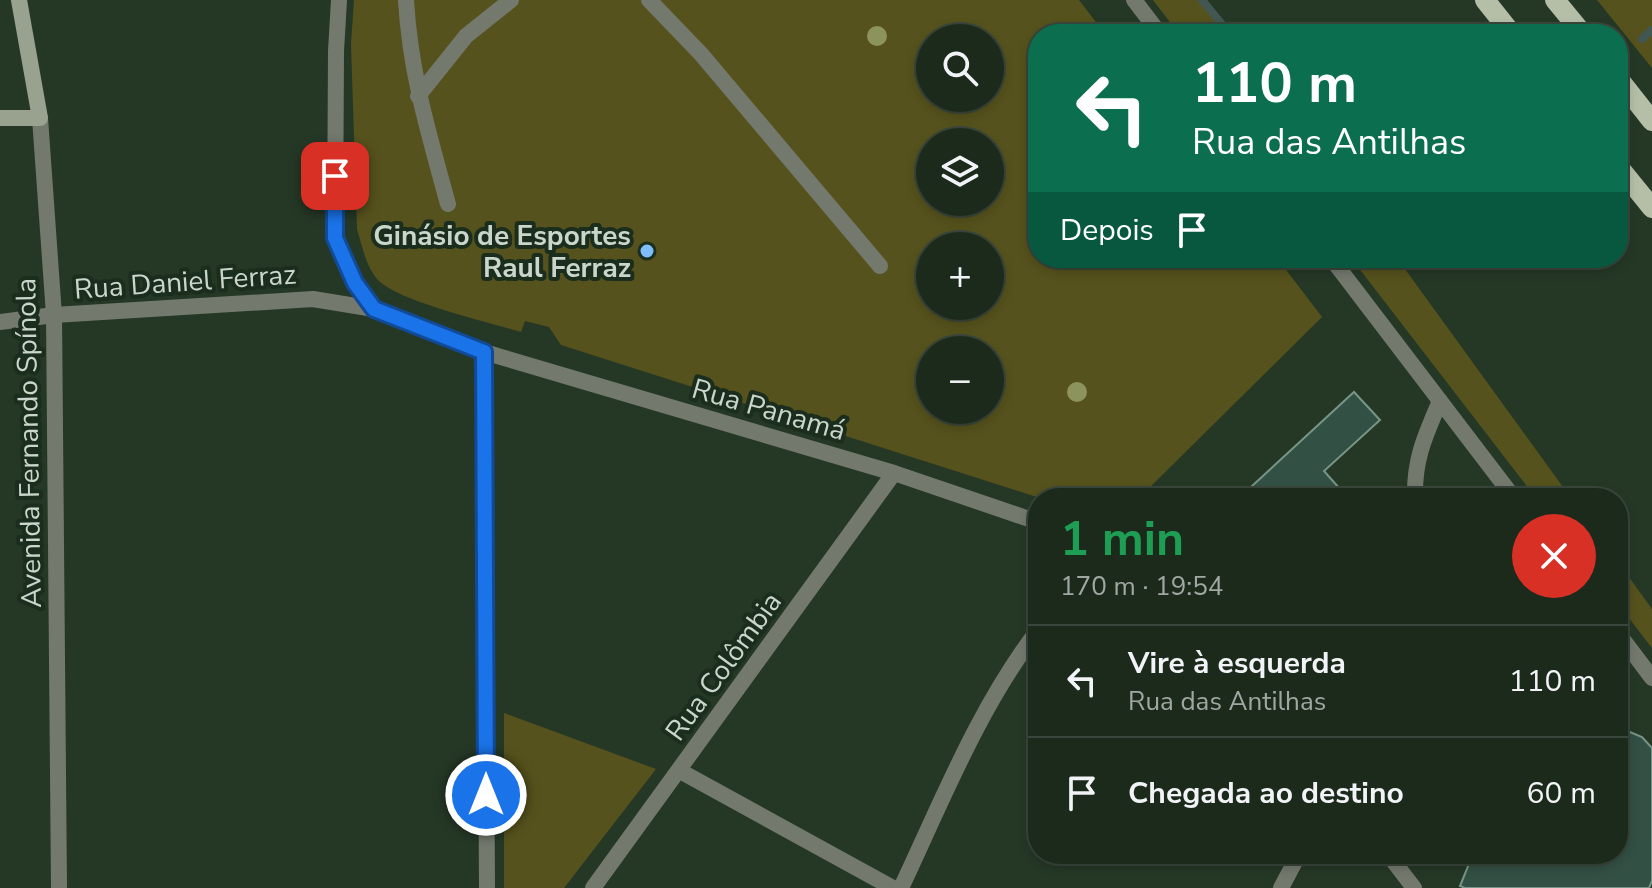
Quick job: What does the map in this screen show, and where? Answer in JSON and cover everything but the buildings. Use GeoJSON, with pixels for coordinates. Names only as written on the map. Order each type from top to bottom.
{"type":"FeatureCollection","features":[{"type":"Feature","properties":{"kind":"main road","name":"Avenida Fernando Spínola"},"geometry":{"type":"LineString","coordinates":[[19,0],[40,118]]}},
{"type":"Feature","properties":{"kind":"main road"},"geometry":{"type":"LineString","coordinates":[[1485,0],[1504,24]]}},
{"type":"Feature","properties":{"kind":"main road"},"geometry":{"type":"LineString","coordinates":[[1555,0],[1575,24]]}},
{"type":"Feature","properties":{"kind":"main road"},"geometry":{"type":"LineString","coordinates":[[1628,91],[1652,121]]}},
{"type":"Feature","properties":{"kind":"main road"},"geometry":{"type":"LineString","coordinates":[[0,118],[40,118]]}},
{"type":"Feature","properties":{"kind":"main road"},"geometry":{"type":"LineString","coordinates":[[1628,178],[1652,208]]}},
{"type":"Feature","properties":{"kind":"street"},"geometry":{"type":"LineString","coordinates":[[339,0],[335,238],[355,283],[374,309]]}},
{"type":"Feature","properties":{"kind":"street"},"geometry":{"type":"LineString","coordinates":[[406,0],[409,46],[418,96],[448,204]]}},
{"type":"Feature","properties":{"kind":"street"},"geometry":{"type":"LineString","coordinates":[[418,96],[466,36],[511,0]]}},
{"type":"Feature","properties":{"kind":"street"},"geometry":{"type":"LineString","coordinates":[[649,0],[701,54],[880,266]]}},
{"type":"Feature","properties":{"kind":"street"},"geometry":{"type":"LineString","coordinates":[[1134,0],[1152,24]]}},
{"type":"Feature","properties":{"kind":"street","name":"Avenida Fernando Spínola"},"geometry":{"type":"LineString","coordinates":[[40,118],[54,315],[59,888]]}},
{"type":"Feature","properties":{"kind":"street"},"geometry":{"type":"LineString","coordinates":[[1339,268],[1506,488]]}},
{"type":"Feature","properties":{"kind":"street","name":"Rua Daniel Ferraz"},"geometry":{"type":"LineString","coordinates":[[0,322],[54,315],[313,299],[374,309],[484,352]]}},
{"type":"Feature","properties":{"kind":"street"},"geometry":{"type":"LineString","coordinates":[[484,352],[487,888]]}},
{"type":"Feature","properties":{"kind":"street","name":"Rua Panamá"},"geometry":{"type":"LineString","coordinates":[[484,352],[894,473],[1028,519]]}},
{"type":"Feature","properties":{"kind":"street"},"geometry":{"type":"LineString","coordinates":[[1415,488],[1414,472],[1422,444],[1440,401]]}},
{"type":"Feature","properties":{"kind":"street","name":"Rua Colômbia"},"geometry":{"type":"LineString","coordinates":[[593,888],[894,473]]}},
{"type":"Feature","properties":{"kind":"street"},"geometry":{"type":"LineString","coordinates":[[901,888],[975,733],[1011,665],[1028,643]]}},
{"type":"Feature","properties":{"kind":"street"},"geometry":{"type":"LineString","coordinates":[[1628,646],[1652,678]]}},
{"type":"Feature","properties":{"kind":"street"},"geometry":{"type":"LineString","coordinates":[[680,771],[893,888]]}},
{"type":"Feature","properties":{"kind":"street"},"geometry":{"type":"LineString","coordinates":[[1281,888],[1294,864]]}},
{"type":"Feature","properties":{"kind":"street"},"geometry":{"type":"LineString","coordinates":[[1396,864],[1414,888]]}},
{"type":"Feature","properties":{"kind":"shaded area","name":"Ginásio de Esportes Raul Ferraz"},"geometry":{"type":"Polygon","coordinates":[[[354,0],[1079,0],[1097,24],[1028,24],[1028,268],[1285,268],[1322,317],[1149,488],[1028,488],[1028,494],[561,345],[549,327],[525,321],[521,332],[425,304],[379,281],[365,256],[357,229],[351,44],[354,0]]]}},
{"type":"Feature","properties":{"kind":"shaded area"},"geometry":{"type":"Polygon","coordinates":[[[1153,0],[1205,0],[1223,24],[1171,24],[1153,0]]]}},
{"type":"Feature","properties":{"kind":"shaded area"},"geometry":{"type":"Polygon","coordinates":[[[1597,0],[1652,0],[1652,68],[1628,38],[1628,24],[1616,24],[1597,0]]]}},
{"type":"Feature","properties":{"kind":"shaded area"},"geometry":{"type":"Polygon","coordinates":[[[1359,268],[1404,268],[1564,488],[1528,488],[1359,268]]]}},
{"type":"Feature","properties":{"kind":"shaded area"},"geometry":{"type":"Polygon","coordinates":[[[1628,576],[1652,609],[1652,648],[1628,617],[1628,576]]]}},
{"type":"Feature","properties":{"kind":"shaded area"},"geometry":{"type":"Polygon","coordinates":[[[504,713],[656,769],[564,888],[504,888],[504,713]]]}},
{"type":"Feature","properties":{"kind":"waterway"},"geometry":{"type":"LineString","coordinates":[[1202,0],[1222,24]]}},
{"type":"Feature","properties":{"kind":"waterway"},"geometry":{"type":"LineString","coordinates":[[1642,39],[1652,30]]}},
{"type":"Feature","properties":{"kind":"place","name":"Ginásio de Esportes Raul Ferraz"},"geometry":{"type":"Point","coordinates":[647,251]}},
{"type":"Feature","properties":{"kind":"route"},"geometry":{"type":"LineString","coordinates":[[335,176],[335,238],[355,283],[374,309],[484,352],[486,795]]}}]}
